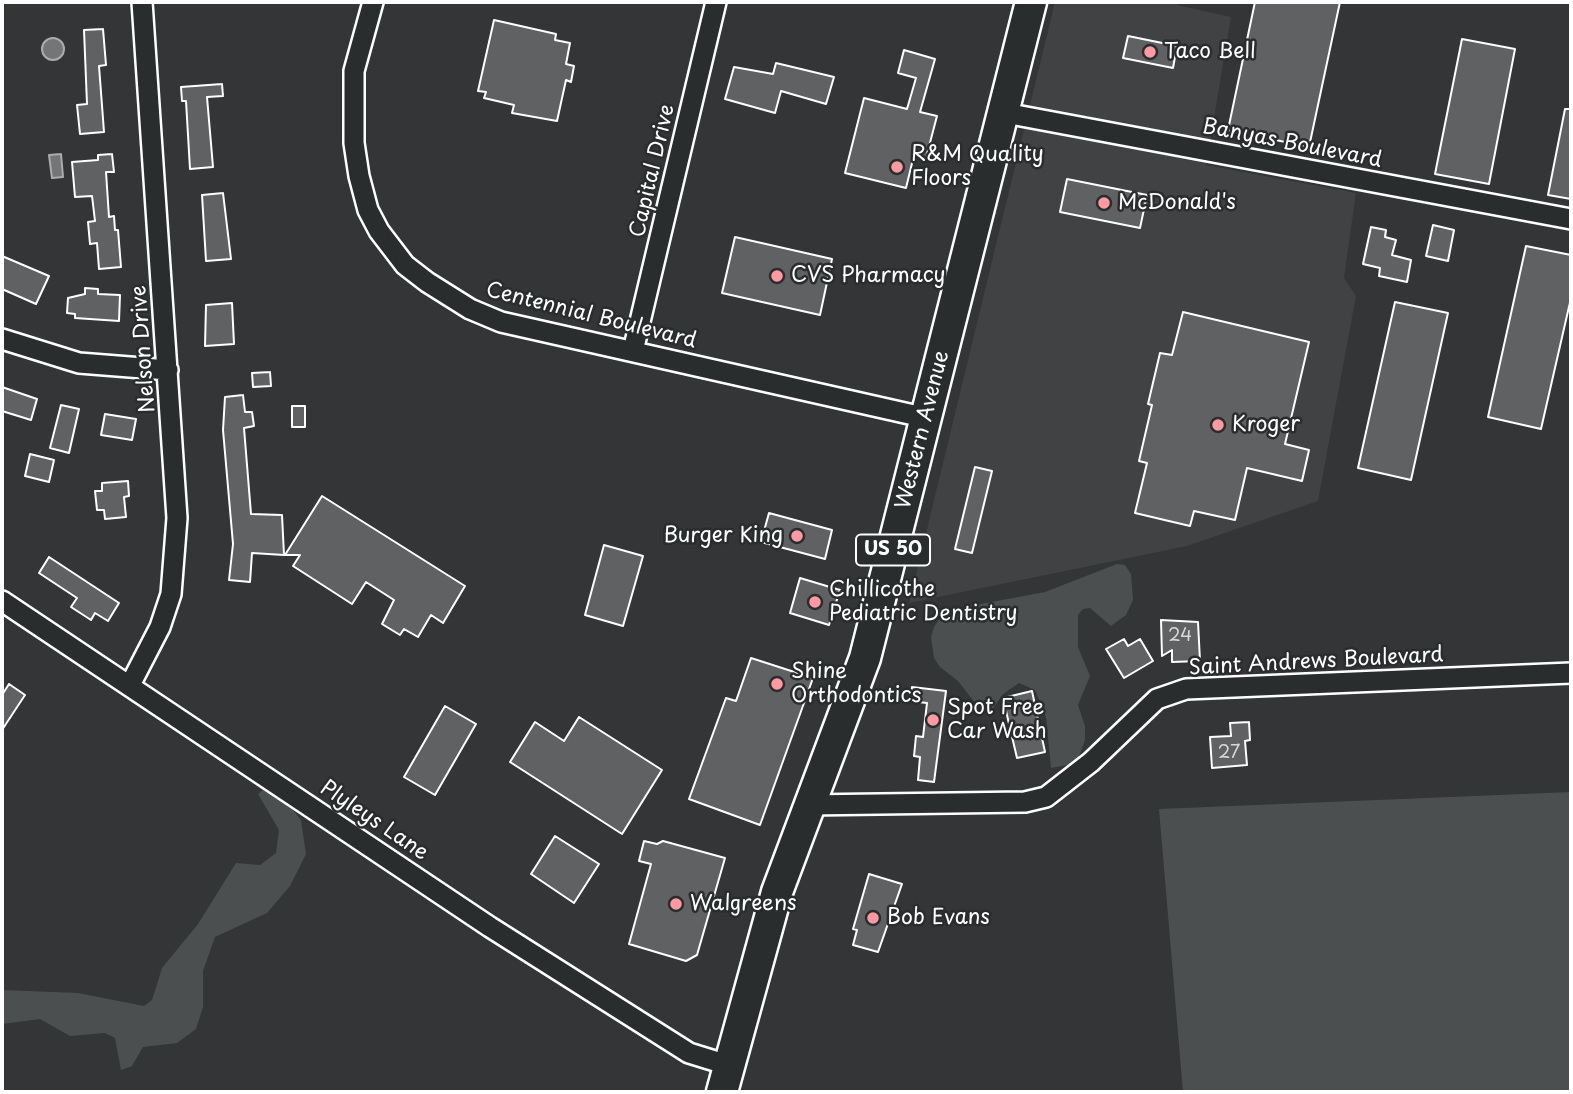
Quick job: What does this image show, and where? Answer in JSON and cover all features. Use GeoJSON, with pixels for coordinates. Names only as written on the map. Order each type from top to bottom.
{"type":"FeatureCollection","features":[{"type":"Feature","properties":{"kind":"main road","name":"Western Avenue"},"geometry":{"type":"LineString","coordinates":[[725,1079],[777,892],[807,805],[865,658],[1031,2]]}},
{"type":"Feature","properties":{"kind":"street","name":"Nelson Drive"},"geometry":{"type":"LineString","coordinates":[[130,685],[160,627],[171,594],[176,558],[177,518],[142,2]]}},
{"type":"Feature","properties":{"kind":"street","name":"Centennial Boulevard"},"geometry":{"type":"LineString","coordinates":[[373,2],[354,71],[354,143],[369,210],[405,265],[427,282],[470,309],[501,322],[927,418]]}},
{"type":"Feature","properties":{"kind":"street","name":"Capital Drive"},"geometry":{"type":"LineString","coordinates":[[634,351],[716,2]]}},
{"type":"Feature","properties":{"kind":"street","name":"Banyas Boulevard"},"geometry":{"type":"LineString","coordinates":[[1005,113],[1571,219]]}},
{"type":"Feature","properties":{"kind":"street"},"geometry":{"type":"LineString","coordinates":[[2,339],[79,363],[168,370]]}},
{"type":"Feature","properties":{"kind":"street","name":"Plyleys Lane"},"geometry":{"type":"LineString","coordinates":[[2,601],[725,1079]]}},
{"type":"Feature","properties":{"kind":"street","name":"Saint Andrews Boulevard"},"geometry":{"type":"LineString","coordinates":[[807,805],[1025,802],[1046,797],[1091,762],[1157,699],[1186,689],[1571,673]]}},
{"type":"Feature","properties":{"kind":"shaded area"},"geometry":{"type":"Polygon","coordinates":[[[1055,2],[1177,2],[1177,5],[1231,17],[1206,165],[1356,193],[1344,278],[1356,296],[1318,501],[1187,546],[909,603],[1055,2]]]}},
{"type":"Feature","properties":{"kind":"shaded area"},"geometry":{"type":"Polygon","coordinates":[[[53,38],[61,41],[64,49],[61,57],[53,60],[45,57],[42,49],[45,41],[53,38]]]}},
{"type":"Feature","properties":{"kind":"shaded area"},"geometry":{"type":"Polygon","coordinates":[[[61,154],[63,177],[52,178],[49,155],[61,154]]]}},
{"type":"Feature","properties":{"kind":"shaded area"},"geometry":{"type":"Polygon","coordinates":[[[1117,564],[1125,565],[1131,574],[1133,600],[1126,615],[1111,626],[1090,608],[1083,609],[1078,615],[1078,647],[1090,676],[1078,705],[1085,726],[1085,740],[1078,759],[1072,764],[1051,768],[1046,717],[1035,690],[1019,683],[1003,694],[992,710],[982,712],[958,681],[940,667],[934,658],[931,637],[934,627],[940,618],[970,606],[1045,592],[1117,564]]]}},
{"type":"Feature","properties":{"kind":"shaded area"},"geometry":{"type":"Polygon","coordinates":[[[271,783],[301,820],[306,854],[290,886],[267,913],[215,937],[203,971],[203,1007],[196,1029],[177,1043],[143,1047],[132,1066],[121,1070],[115,1038],[105,1033],[70,1036],[40,1019],[2,1024],[2,990],[78,993],[144,1006],[152,1000],[162,968],[198,924],[236,863],[260,865],[276,853],[279,830],[258,794],[271,783]]]}},
{"type":"Feature","properties":{"kind":"shaded area"},"geometry":{"type":"Polygon","coordinates":[[[1571,792],[1571,1092],[1183,1092],[1159,809],[1571,792]]]}},
{"type":"Feature","properties":{"kind":"building"},"geometry":{"type":"Polygon","coordinates":[[[1255,2],[1340,2],[1309,147],[1228,130],[1255,2]]]}},
{"type":"Feature","properties":{"kind":"building"},"geometry":{"type":"Polygon","coordinates":[[[494,20],[556,34],[555,40],[570,43],[566,64],[574,66],[571,82],[566,80],[557,121],[512,113],[514,105],[484,98],[486,92],[478,91],[494,20]]]}},
{"type":"Feature","properties":{"kind":"building"},"geometry":{"type":"Polygon","coordinates":[[[103,29],[106,65],[99,66],[104,132],[80,134],[77,105],[87,104],[84,30],[103,29]]]}},
{"type":"Feature","properties":{"kind":"building","name":"Taco Bell"},"geometry":{"type":"Polygon","coordinates":[[[1128,36],[1177,46],[1173,68],[1123,58],[1128,36]]]}},
{"type":"Feature","properties":{"kind":"building"},"geometry":{"type":"Polygon","coordinates":[[[1462,39],[1515,49],[1489,184],[1435,174],[1462,39]]]}},
{"type":"Feature","properties":{"kind":"building"},"geometry":{"type":"Polygon","coordinates":[[[904,50],[935,59],[920,112],[937,116],[926,158],[914,155],[906,188],[845,173],[864,98],[907,109],[916,78],[898,73],[904,50]]]}},
{"type":"Feature","properties":{"kind":"building"},"geometry":{"type":"Polygon","coordinates":[[[776,63],[834,77],[826,104],[781,91],[775,113],[725,99],[734,67],[773,74],[776,63]]]}},
{"type":"Feature","properties":{"kind":"building"},"geometry":{"type":"Polygon","coordinates":[[[222,84],[223,96],[207,97],[213,167],[190,169],[186,101],[182,101],[181,87],[222,84]]]}},
{"type":"Feature","properties":{"kind":"building"},"geometry":{"type":"Polygon","coordinates":[[[1565,109],[1571,109],[1571,199],[1548,195],[1565,109]]]}},
{"type":"Feature","properties":{"kind":"building"},"geometry":{"type":"Polygon","coordinates":[[[112,154],[114,172],[106,172],[109,217],[114,216],[115,230],[118,230],[121,267],[99,269],[97,243],[90,244],[88,222],[95,221],[92,196],[75,197],[72,162],[98,160],[98,155],[112,154]]]}},
{"type":"Feature","properties":{"kind":"building","name":"McDonald's"},"geometry":{"type":"Polygon","coordinates":[[[1067,179],[1147,195],[1140,228],[1060,212],[1067,179]]]}},
{"type":"Feature","properties":{"kind":"building"},"geometry":{"type":"Polygon","coordinates":[[[223,193],[231,259],[206,261],[202,195],[223,193]]]}},
{"type":"Feature","properties":{"kind":"building"},"geometry":{"type":"Polygon","coordinates":[[[1433,225],[1454,230],[1448,261],[1426,256],[1433,225]]]}},
{"type":"Feature","properties":{"kind":"building"},"geometry":{"type":"Polygon","coordinates":[[[1371,227],[1386,230],[1385,237],[1396,240],[1392,255],[1411,260],[1407,282],[1379,276],[1380,268],[1363,264],[1371,227]]]}},
{"type":"Feature","properties":{"kind":"building","name":"CVS Pharmacy"},"geometry":{"type":"Polygon","coordinates":[[[735,237],[832,259],[820,315],[722,293],[735,237]]]}},
{"type":"Feature","properties":{"kind":"building"},"geometry":{"type":"Polygon","coordinates":[[[1526,246],[1571,255],[1571,298],[1541,429],[1488,417],[1526,246]]]}},
{"type":"Feature","properties":{"kind":"building"},"geometry":{"type":"Polygon","coordinates":[[[2,256],[49,276],[36,304],[2,289],[2,256]]]}},
{"type":"Feature","properties":{"kind":"building"},"geometry":{"type":"Polygon","coordinates":[[[85,288],[98,289],[98,294],[120,295],[119,321],[75,318],[75,314],[67,313],[68,298],[85,294],[85,288]]]}},
{"type":"Feature","properties":{"kind":"building"},"geometry":{"type":"Polygon","coordinates":[[[1395,302],[1448,313],[1411,480],[1358,468],[1395,302]]]}},
{"type":"Feature","properties":{"kind":"building"},"geometry":{"type":"Polygon","coordinates":[[[232,303],[234,344],[205,346],[206,305],[232,303]]]}},
{"type":"Feature","properties":{"kind":"building","name":"Kroger"},"geometry":{"type":"Polygon","coordinates":[[[1183,312],[1309,342],[1285,444],[1309,450],[1302,481],[1247,468],[1235,520],[1194,511],[1190,526],[1135,513],[1147,463],[1139,461],[1160,353],[1172,355],[1183,312]]]}},
{"type":"Feature","properties":{"kind":"building"},"geometry":{"type":"Polygon","coordinates":[[[270,372],[271,386],[253,387],[252,373],[270,372]]]}},
{"type":"Feature","properties":{"kind":"building"},"geometry":{"type":"Polygon","coordinates":[[[2,387],[37,399],[31,420],[2,411],[2,387]]]}},
{"type":"Feature","properties":{"kind":"building"},"geometry":{"type":"Polygon","coordinates":[[[243,395],[245,412],[252,412],[254,426],[244,428],[251,514],[282,515],[284,555],[252,553],[250,582],[229,580],[233,544],[223,430],[225,397],[243,395]]]}},
{"type":"Feature","properties":{"kind":"building"},"geometry":{"type":"Polygon","coordinates":[[[61,405],[79,409],[69,453],[50,448],[61,405]]]}},
{"type":"Feature","properties":{"kind":"building"},"geometry":{"type":"Polygon","coordinates":[[[292,406],[305,406],[305,427],[292,427],[292,406]]]}},
{"type":"Feature","properties":{"kind":"building"},"geometry":{"type":"Polygon","coordinates":[[[105,414],[136,419],[132,440],[101,435],[105,414]]]}},
{"type":"Feature","properties":{"kind":"building"},"geometry":{"type":"Polygon","coordinates":[[[30,454],[54,460],[49,482],[25,476],[30,454]]]}},
{"type":"Feature","properties":{"kind":"building"},"geometry":{"type":"Polygon","coordinates":[[[975,467],[992,471],[972,553],[955,549],[975,467]]]}},
{"type":"Feature","properties":{"kind":"building"},"geometry":{"type":"Polygon","coordinates":[[[128,481],[129,496],[124,497],[126,517],[105,519],[104,510],[97,510],[95,491],[102,491],[102,483],[128,481]]]}},
{"type":"Feature","properties":{"kind":"building"},"geometry":{"type":"Polygon","coordinates":[[[322,496],[465,586],[443,623],[431,615],[418,637],[404,629],[400,635],[382,624],[394,600],[366,582],[352,604],[293,566],[300,555],[285,555],[322,496]]]}},
{"type":"Feature","properties":{"kind":"building","name":"Burger King"},"geometry":{"type":"Polygon","coordinates":[[[769,513],[832,530],[825,559],[761,542],[769,513]]]}},
{"type":"Feature","properties":{"kind":"building"},"geometry":{"type":"Polygon","coordinates":[[[604,545],[643,556],[623,626],[585,615],[604,545]]]}},
{"type":"Feature","properties":{"kind":"building"},"geometry":{"type":"Polygon","coordinates":[[[49,557],[119,603],[108,621],[95,613],[91,620],[71,607],[77,598],[39,573],[49,557]]]}},
{"type":"Feature","properties":{"kind":"building","name":"Chillicothe Pediatric Dentistry"},"geometry":{"type":"Polygon","coordinates":[[[800,578],[840,590],[829,625],[790,613],[800,578]]]}},
{"type":"Feature","properties":{"kind":"building"},"geometry":{"type":"Polygon","coordinates":[[[1161,620],[1198,622],[1200,661],[1172,662],[1172,650],[1162,656],[1161,620]]]}},
{"type":"Feature","properties":{"kind":"building"},"geometry":{"type":"Polygon","coordinates":[[[1124,639],[1128,646],[1140,639],[1153,661],[1124,678],[1106,649],[1124,639]]]}},
{"type":"Feature","properties":{"kind":"building"},"geometry":{"type":"Polygon","coordinates":[[[751,658],[813,678],[760,825],[689,799],[726,698],[736,701],[751,658]]]}},
{"type":"Feature","properties":{"kind":"building"},"geometry":{"type":"Polygon","coordinates":[[[9,684],[25,695],[2,730],[2,695],[9,684]]]}},
{"type":"Feature","properties":{"kind":"building","name":"Spot Free Car Wash"},"geometry":{"type":"Polygon","coordinates":[[[912,687],[946,691],[934,782],[918,780],[920,757],[914,756],[916,736],[923,737],[927,703],[910,701],[912,687]]]}},
{"type":"Feature","properties":{"kind":"building"},"geometry":{"type":"Polygon","coordinates":[[[1032,691],[1045,752],[1017,758],[1003,698],[1032,691]]]}},
{"type":"Feature","properties":{"kind":"building"},"geometry":{"type":"Polygon","coordinates":[[[445,706],[476,724],[435,795],[404,777],[445,706]]]}},
{"type":"Feature","properties":{"kind":"building"},"geometry":{"type":"Polygon","coordinates":[[[579,717],[662,770],[622,834],[510,762],[535,722],[564,741],[579,717]]]}},
{"type":"Feature","properties":{"kind":"building"},"geometry":{"type":"Polygon","coordinates":[[[1249,722],[1250,740],[1245,741],[1247,765],[1212,768],[1210,737],[1231,736],[1230,723],[1249,722]]]}},
{"type":"Feature","properties":{"kind":"building"},"geometry":{"type":"Polygon","coordinates":[[[555,836],[599,864],[574,903],[531,874],[555,836]]]}},
{"type":"Feature","properties":{"kind":"building","name":"Walgreens"},"geometry":{"type":"Polygon","coordinates":[[[644,841],[657,844],[663,841],[725,858],[697,955],[686,961],[629,944],[651,864],[639,861],[644,841]]]}},
{"type":"Feature","properties":{"kind":"building","name":"Bob Evans"},"geometry":{"type":"Polygon","coordinates":[[[869,874],[902,884],[878,952],[853,945],[857,930],[853,929],[869,874]]]}},
{"type":"Feature","properties":{"kind":"place","name":"Taco Bell"},"geometry":{"type":"Point","coordinates":[1150,52]}},
{"type":"Feature","properties":{"kind":"place","name":"R&M Quality Floors"},"geometry":{"type":"Point","coordinates":[897,167]}},
{"type":"Feature","properties":{"kind":"place","name":"McDonald's"},"geometry":{"type":"Point","coordinates":[1104,203]}},
{"type":"Feature","properties":{"kind":"place","name":"CVS Pharmacy"},"geometry":{"type":"Point","coordinates":[777,276]}},
{"type":"Feature","properties":{"kind":"place","name":"Kroger"},"geometry":{"type":"Point","coordinates":[1218,425]}},
{"type":"Feature","properties":{"kind":"place","name":"Burger King"},"geometry":{"type":"Point","coordinates":[797,536]}},
{"type":"Feature","properties":{"kind":"place","name":"Chillicothe Pediatric Dentistry"},"geometry":{"type":"Point","coordinates":[815,602]}},
{"type":"Feature","properties":{"kind":"place","name":"Shine Orthodontics"},"geometry":{"type":"Point","coordinates":[777,684]}},
{"type":"Feature","properties":{"kind":"place","name":"Spot Free Car Wash"},"geometry":{"type":"Point","coordinates":[933,720]}},
{"type":"Feature","properties":{"kind":"place","name":"Walgreens"},"geometry":{"type":"Point","coordinates":[676,904]}},
{"type":"Feature","properties":{"kind":"place","name":"Bob Evans"},"geometry":{"type":"Point","coordinates":[873,918]}}]}
